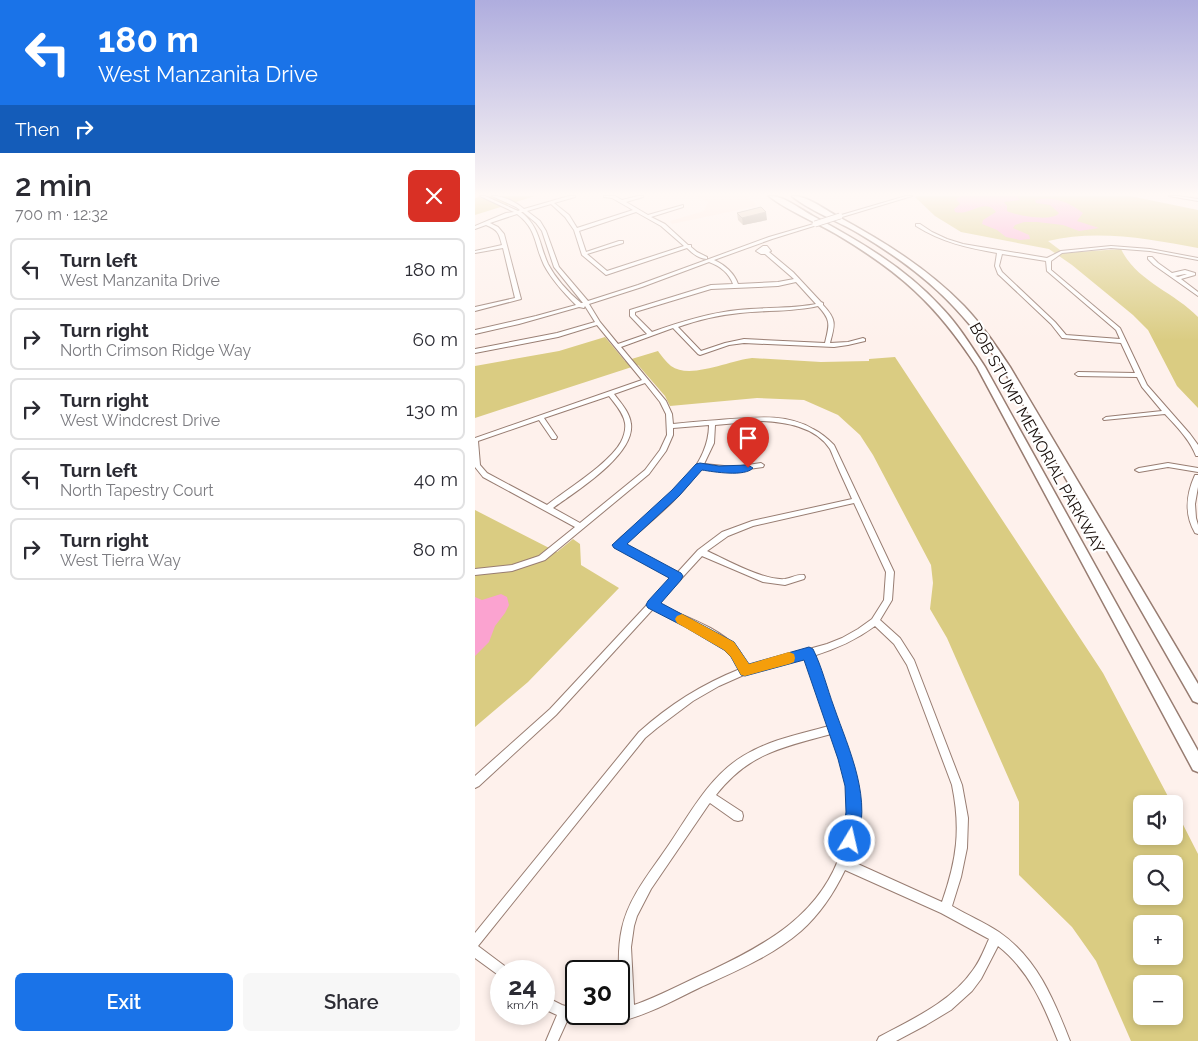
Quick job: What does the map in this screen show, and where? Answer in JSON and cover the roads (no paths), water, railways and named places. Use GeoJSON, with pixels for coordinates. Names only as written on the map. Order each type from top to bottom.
{"type":"FeatureCollection","features":[{"type":"Feature","properties":{"kind":"highway","name":"BOB STUMP MEMORIAL PARKWAY"},"geometry":{"type":"LineString","coordinates":[[860,245],[886,260],[920,288],[955,327],[981,367],[1198,765]]}},
{"type":"Feature","properties":{"kind":"highway","name":"BOB STUMP MEMORIAL PARKWAY"},"geometry":{"type":"LineString","coordinates":[[883,245],[913,264],[943,288],[976,323],[1006,367],[1198,697]]}},
{"type":"Feature","properties":{"kind":"street"},"geometry":{"type":"LineString","coordinates":[[475,572],[512,568],[542,558],[647,472],[657,461],[667,443],[670,426],[669,414],[663,401],[591,314],[549,269],[540,245]]}},
{"type":"Feature","properties":{"kind":"street"},"geometry":{"type":"LineString","coordinates":[[548,245],[557,267],[581,303]]}},
{"type":"Feature","properties":{"kind":"street"},"geometry":{"type":"LineString","coordinates":[[581,245],[584,254],[606,273],[689,246],[699,256],[733,276],[736,284]]}},
{"type":"Feature","properties":{"kind":"street"},"geometry":{"type":"LineString","coordinates":[[584,254],[613,245]]}},
{"type":"Feature","properties":{"kind":"street"},"geometry":{"type":"LineString","coordinates":[[475,332],[581,303],[750,245]]}},
{"type":"Feature","properties":{"kind":"street"},"geometry":{"type":"LineString","coordinates":[[970,245],[1048,260],[1061,252],[1111,247],[1148,250],[1198,259]]}},
{"type":"Feature","properties":{"kind":"street"},"geometry":{"type":"LineString","coordinates":[[475,252],[505,246],[518,299],[475,309]]}},
{"type":"Feature","properties":{"kind":"street"},"geometry":{"type":"LineString","coordinates":[[1148,250],[1147,256],[1156,264],[1198,294]]}},
{"type":"Feature","properties":{"kind":"street"},"geometry":{"type":"LineString","coordinates":[[1000,251],[997,266],[1000,273],[1053,322],[1065,337],[1124,341]]}},
{"type":"Feature","properties":{"kind":"street"},"geometry":{"type":"LineString","coordinates":[[766,252],[778,260],[821,304],[832,320],[827,345]]}},
{"type":"Feature","properties":{"kind":"street"},"geometry":{"type":"LineString","coordinates":[[1048,260],[1049,270],[1118,329],[1144,386],[1188,436],[1197,448],[1198,454]]}},
{"type":"Feature","properties":{"kind":"street"},"geometry":{"type":"LineString","coordinates":[[1171,275],[1185,272],[1193,274],[1177,279]]}},
{"type":"Feature","properties":{"kind":"street"},"geometry":{"type":"LineString","coordinates":[[651,335],[632,314],[632,311],[700,290],[736,284],[778,284],[797,280]]}},
{"type":"Feature","properties":{"kind":"street"},"geometry":{"type":"LineString","coordinates":[[475,327],[581,303]]}},
{"type":"Feature","properties":{"kind":"street"},"geometry":{"type":"LineString","coordinates":[[617,346],[727,312],[785,311],[821,304]]}},
{"type":"Feature","properties":{"kind":"street"},"geometry":{"type":"LineString","coordinates":[[475,351],[549,337],[598,323]]}},
{"type":"Feature","properties":{"kind":"street"},"geometry":{"type":"LineString","coordinates":[[675,327],[700,353],[719,346],[745,341],[827,345],[863,340]]}},
{"type":"Feature","properties":{"kind":"street"},"geometry":{"type":"LineString","coordinates":[[1078,374],[1138,375]]}},
{"type":"Feature","properties":{"kind":"street"},"geometry":{"type":"LineString","coordinates":[[581,526],[485,475],[477,465],[475,440],[646,380]]}},
{"type":"Feature","properties":{"kind":"street"},"geometry":{"type":"LineString","coordinates":[[548,508],[623,446],[629,424],[626,415],[610,393]]}},
{"type":"Feature","properties":{"kind":"street"},"geometry":{"type":"LineString","coordinates":[[1106,419],[1167,412]]}},
{"type":"Feature","properties":{"kind":"street"},"geometry":{"type":"LineString","coordinates":[[541,418],[554,437]]}},
{"type":"Feature","properties":{"kind":"street"},"geometry":{"type":"LineString","coordinates":[[475,942],[642,735],[664,716],[706,687],[745,670],[834,647],[847,641],[875,621],[888,600],[891,572],[832,447],[825,439],[808,428],[792,422],[773,419],[670,426]]}},
{"type":"Feature","properties":{"kind":"street"},"geometry":{"type":"LineString","coordinates":[[677,576],[618,545],[681,488],[700,466],[709,448],[712,422]]}},
{"type":"Feature","properties":{"kind":"street"},"geometry":{"type":"LineString","coordinates":[[1139,470],[1168,464],[1198,470]]}},
{"type":"Feature","properties":{"kind":"street"},"geometry":{"type":"LineString","coordinates":[[700,466],[734,470],[761,465]]}},
{"type":"Feature","properties":{"kind":"street"},"geometry":{"type":"LineString","coordinates":[[1198,477],[1190,510],[1193,525],[1198,531]]}},
{"type":"Feature","properties":{"kind":"street"},"geometry":{"type":"LineString","coordinates":[[475,783],[553,712],[677,576],[714,541],[737,528],[857,500]]}},
{"type":"Feature","properties":{"kind":"street"},"geometry":{"type":"LineString","coordinates":[[701,552],[763,579],[785,582],[801,577]]}},
{"type":"Feature","properties":{"kind":"street"},"geometry":{"type":"LineString","coordinates":[[652,605],[729,646],[745,670]]}},
{"type":"Feature","properties":{"kind":"street"},"geometry":{"type":"LineString","coordinates":[[875,621],[897,641],[911,663],[957,785],[962,806],[962,850],[958,872],[945,909]]}},
{"type":"Feature","properties":{"kind":"street"},"geometry":{"type":"LineString","coordinates":[[630,1012],[666,998],[759,953],[778,941],[810,914],[826,894],[843,863],[853,830],[854,798],[845,759],[809,653]]}},
{"type":"Feature","properties":{"kind":"street"},"geometry":{"type":"LineString","coordinates":[[627,960],[626,940],[632,912],[642,893],[709,796],[725,777],[745,760],[767,748],[835,729]]}},
{"type":"Feature","properties":{"kind":"street"},"geometry":{"type":"LineString","coordinates":[[709,796],[738,816]]}},
{"type":"Feature","properties":{"kind":"street"},"geometry":{"type":"LineString","coordinates":[[843,863],[945,909],[996,937],[1013,951],[1036,980],[1051,1006],[1064,1041]]}},
{"type":"Feature","properties":{"kind":"street"},"geometry":{"type":"LineString","coordinates":[[883,1041],[937,1012],[968,987],[984,963],[996,937]]}},
{"type":"Feature","properties":{"kind":"street"},"geometry":{"type":"LineString","coordinates":[[475,951],[490,962]]}},
{"type":"Feature","properties":{"kind":"street"},"geometry":{"type":"LineString","coordinates":[[552,1041],[563,1013],[555,1008]]}}]}
